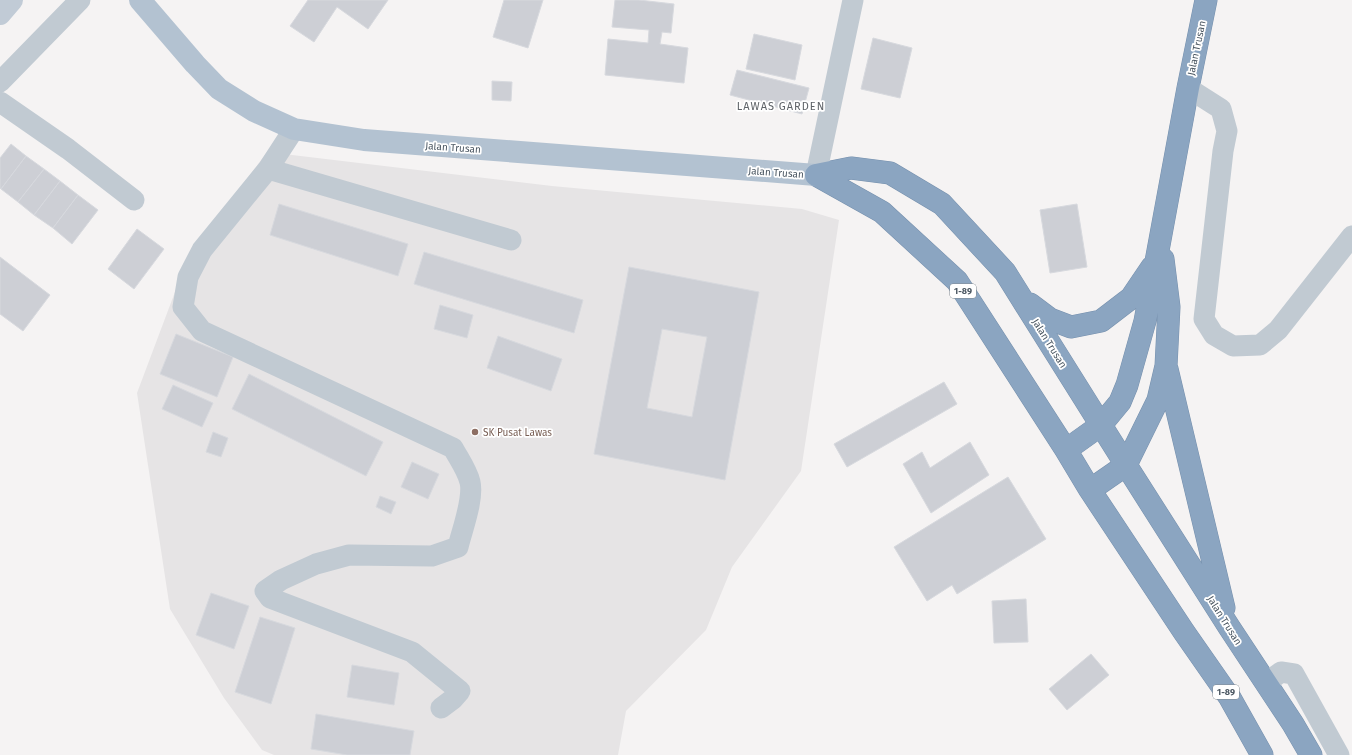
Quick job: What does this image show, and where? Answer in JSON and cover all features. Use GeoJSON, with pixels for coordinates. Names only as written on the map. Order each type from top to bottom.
{"type":"FeatureCollection","features":[{"type":"Feature","properties":{"kind":"highway","name":"Jalan Trusan"},"geometry":{"type":"LineString","coordinates":[[1066,450],[1101,425],[1120,402],[1127,385],[1145,321],[1188,88],[1206,0]]}},
{"type":"Feature","properties":{"kind":"highway","name":"Jalan Trusan"},"geometry":{"type":"LineString","coordinates":[[816,175],[851,168],[890,173],[942,204],[1005,272],[1229,627],[1293,724],[1311,755]]}},
{"type":"Feature","properties":{"kind":"highway","name":"Jalan Trusan"},"geometry":{"type":"LineString","coordinates":[[816,175],[882,212],[957,281],[1066,450],[1090,490],[1184,632],[1230,698],[1262,755]]}},
{"type":"Feature","properties":{"kind":"highway","name":"Jalan Trusan"},"geometry":{"type":"LineString","coordinates":[[1090,490],[1126,465],[1158,400],[1166,366],[1169,307],[1160,238]]}},
{"type":"Feature","properties":{"kind":"highway"},"geometry":{"type":"LineString","coordinates":[[1020,296],[1050,319],[1070,327],[1101,321],[1131,298],[1155,263]]}},
{"type":"Feature","properties":{"kind":"highway"},"geometry":{"type":"LineString","coordinates":[[1166,366],[1229,627]]}},
{"type":"Feature","properties":{"kind":"main road","name":"Jalan Trusan"},"geometry":{"type":"LineString","coordinates":[[140,0],[194,64],[219,89],[254,111],[294,129],[364,140],[816,175]]}},
{"type":"Feature","properties":{"kind":"street"},"geometry":{"type":"LineString","coordinates":[[0,14],[12,0]]}},
{"type":"Feature","properties":{"kind":"street"},"geometry":{"type":"LineString","coordinates":[[0,82],[80,0]]}},
{"type":"Feature","properties":{"kind":"street"},"geometry":{"type":"LineString","coordinates":[[816,175],[853,0]]}},
{"type":"Feature","properties":{"kind":"street"},"geometry":{"type":"LineString","coordinates":[[1188,88],[1220,110],[1227,131],[1223,151],[1204,319],[1214,335],[1233,346],[1260,345],[1278,330],[1352,236]]}},
{"type":"Feature","properties":{"kind":"street"},"geometry":{"type":"LineString","coordinates":[[0,102],[68,150],[134,200]]}},
{"type":"Feature","properties":{"kind":"street"},"geometry":{"type":"LineString","coordinates":[[294,129],[268,169],[202,250],[188,277],[183,307],[202,332],[453,448],[466,471],[472,495],[458,547],[432,556],[349,555],[316,564],[281,580],[265,591],[270,598],[412,652],[460,691],[453,699],[441,708]]}},
{"type":"Feature","properties":{"kind":"street"},"geometry":{"type":"LineString","coordinates":[[268,169],[511,240]]}},
{"type":"Feature","properties":{"kind":"street"},"geometry":{"type":"LineString","coordinates":[[1266,683],[1281,672],[1294,674],[1339,755]]}},
{"type":"Feature","properties":{"kind":"shaded area","name":"SK Pusat Lawas"},"geometry":{"type":"Polygon","coordinates":[[[267,152],[552,186],[802,209],[839,220],[801,471],[732,567],[706,630],[626,711],[618,755],[274,755],[262,750],[224,698],[170,609],[137,393],[187,260],[267,152]]]}},
{"type":"Feature","properties":{"kind":"building"},"geometry":{"type":"Polygon","coordinates":[[[308,0],[388,0],[368,29],[337,7],[314,42],[290,26],[308,0]]]}},
{"type":"Feature","properties":{"kind":"building"},"geometry":{"type":"Polygon","coordinates":[[[504,0],[543,0],[528,48],[493,37],[504,0]]]}},
{"type":"Feature","properties":{"kind":"building"},"geometry":{"type":"Polygon","coordinates":[[[615,0],[639,0],[674,4],[671,33],[662,32],[660,44],[688,48],[684,83],[605,75],[608,39],[648,43],[649,30],[612,27],[615,0]]]}},
{"type":"Feature","properties":{"kind":"building"},"geometry":{"type":"Polygon","coordinates":[[[754,34],[802,45],[795,80],[746,69],[754,34]]]}},
{"type":"Feature","properties":{"kind":"building"},"geometry":{"type":"Polygon","coordinates":[[[873,38],[912,48],[900,98],[861,89],[873,38]]]}},
{"type":"Feature","properties":{"kind":"building"},"geometry":{"type":"Polygon","coordinates":[[[737,70],[809,88],[802,114],[730,95],[737,70]]]}},
{"type":"Feature","properties":{"kind":"building"},"geometry":{"type":"Polygon","coordinates":[[[492,81],[512,82],[511,101],[492,100],[492,81]]]}},
{"type":"Feature","properties":{"kind":"building"},"geometry":{"type":"Polygon","coordinates":[[[11,144],[26,156],[1,189],[0,158],[11,144]]]}},
{"type":"Feature","properties":{"kind":"building"},"geometry":{"type":"Polygon","coordinates":[[[26,156],[44,169],[18,202],[1,189],[26,156]]]}},
{"type":"Feature","properties":{"kind":"building"},"geometry":{"type":"Polygon","coordinates":[[[44,169],[60,181],[34,215],[18,202],[44,169]]]}},
{"type":"Feature","properties":{"kind":"building"},"geometry":{"type":"Polygon","coordinates":[[[60,181],[78,195],[53,228],[34,215],[60,181]]]}},
{"type":"Feature","properties":{"kind":"building"},"geometry":{"type":"Polygon","coordinates":[[[78,195],[98,210],[72,244],[53,228],[78,195]]]}},
{"type":"Feature","properties":{"kind":"building"},"geometry":{"type":"Polygon","coordinates":[[[279,204],[408,244],[398,276],[270,235],[279,204]]]}},
{"type":"Feature","properties":{"kind":"building"},"geometry":{"type":"Polygon","coordinates":[[[1077,204],[1087,267],[1050,273],[1040,210],[1077,204]]]}},
{"type":"Feature","properties":{"kind":"building"},"geometry":{"type":"Polygon","coordinates":[[[137,229],[164,249],[134,289],[108,269],[137,229]]]}},
{"type":"Feature","properties":{"kind":"building"},"geometry":{"type":"Polygon","coordinates":[[[424,252],[583,300],[574,333],[414,284],[424,252]]]}},
{"type":"Feature","properties":{"kind":"building"},"geometry":{"type":"Polygon","coordinates":[[[0,257],[50,295],[23,331],[0,314],[0,257]]]}},
{"type":"Feature","properties":{"kind":"building"},"geometry":{"type":"Polygon","coordinates":[[[629,267],[759,292],[725,480],[594,454],[629,267]],[[662,329],[647,408],[692,417],[707,337],[662,329]]]}},
{"type":"Feature","properties":{"kind":"building"},"geometry":{"type":"Polygon","coordinates":[[[440,305],[473,315],[467,338],[434,329],[440,305]]]}},
{"type":"Feature","properties":{"kind":"building"},"geometry":{"type":"Polygon","coordinates":[[[176,334],[233,357],[217,397],[160,374],[176,334]]]}},
{"type":"Feature","properties":{"kind":"building"},"geometry":{"type":"Polygon","coordinates":[[[498,336],[562,359],[551,391],[487,368],[498,336]]]}},
{"type":"Feature","properties":{"kind":"building"},"geometry":{"type":"Polygon","coordinates":[[[249,374],[383,442],[366,476],[232,409],[249,374]]]}},
{"type":"Feature","properties":{"kind":"building"},"geometry":{"type":"Polygon","coordinates":[[[944,382],[957,404],[847,467],[834,444],[944,382]]]}},
{"type":"Feature","properties":{"kind":"building"},"geometry":{"type":"Polygon","coordinates":[[[173,385],[213,403],[202,427],[162,409],[173,385]]]}},
{"type":"Feature","properties":{"kind":"building"},"geometry":{"type":"Polygon","coordinates":[[[213,432],[228,438],[221,457],[206,452],[213,432]]]}},
{"type":"Feature","properties":{"kind":"building"},"geometry":{"type":"Polygon","coordinates":[[[970,442],[989,475],[931,513],[903,464],[922,452],[930,468],[970,442]]]}},
{"type":"Feature","properties":{"kind":"building"},"geometry":{"type":"Polygon","coordinates":[[[412,462],[439,474],[428,499],[401,487],[412,462]]]}},
{"type":"Feature","properties":{"kind":"building"},"geometry":{"type":"Polygon","coordinates":[[[1008,477],[1046,539],[957,594],[952,585],[927,601],[894,547],[1008,477]]]}},
{"type":"Feature","properties":{"kind":"building"},"geometry":{"type":"Polygon","coordinates":[[[380,496],[396,502],[391,514],[376,507],[380,496]]]}},
{"type":"Feature","properties":{"kind":"building"},"geometry":{"type":"Polygon","coordinates":[[[211,593],[249,606],[234,649],[196,635],[211,593]]]}},
{"type":"Feature","properties":{"kind":"building"},"geometry":{"type":"Polygon","coordinates":[[[1026,599],[1028,642],[994,643],[992,601],[1026,599]]]}},
{"type":"Feature","properties":{"kind":"building"},"geometry":{"type":"Polygon","coordinates":[[[260,617],[295,628],[271,704],[235,692],[260,617]]]}},
{"type":"Feature","properties":{"kind":"building"},"geometry":{"type":"Polygon","coordinates":[[[1091,654],[1109,675],[1067,710],[1049,689],[1091,654]]]}},
{"type":"Feature","properties":{"kind":"building"},"geometry":{"type":"Polygon","coordinates":[[[352,665],[399,673],[394,705],[347,697],[352,665]]]}},
{"type":"Feature","properties":{"kind":"building"},"geometry":{"type":"Polygon","coordinates":[[[316,714],[414,731],[410,755],[347,755],[311,749],[316,714]]]}},
{"type":"Feature","properties":{"kind":"place","name":"SK Pusat Lawas"},"geometry":{"type":"Point","coordinates":[475,432]}},
{"type":"Feature","properties":{"kind":"district","name":"LAWAS GARDEN"},"geometry":{"type":"Point","coordinates":[781,106]}}]}
